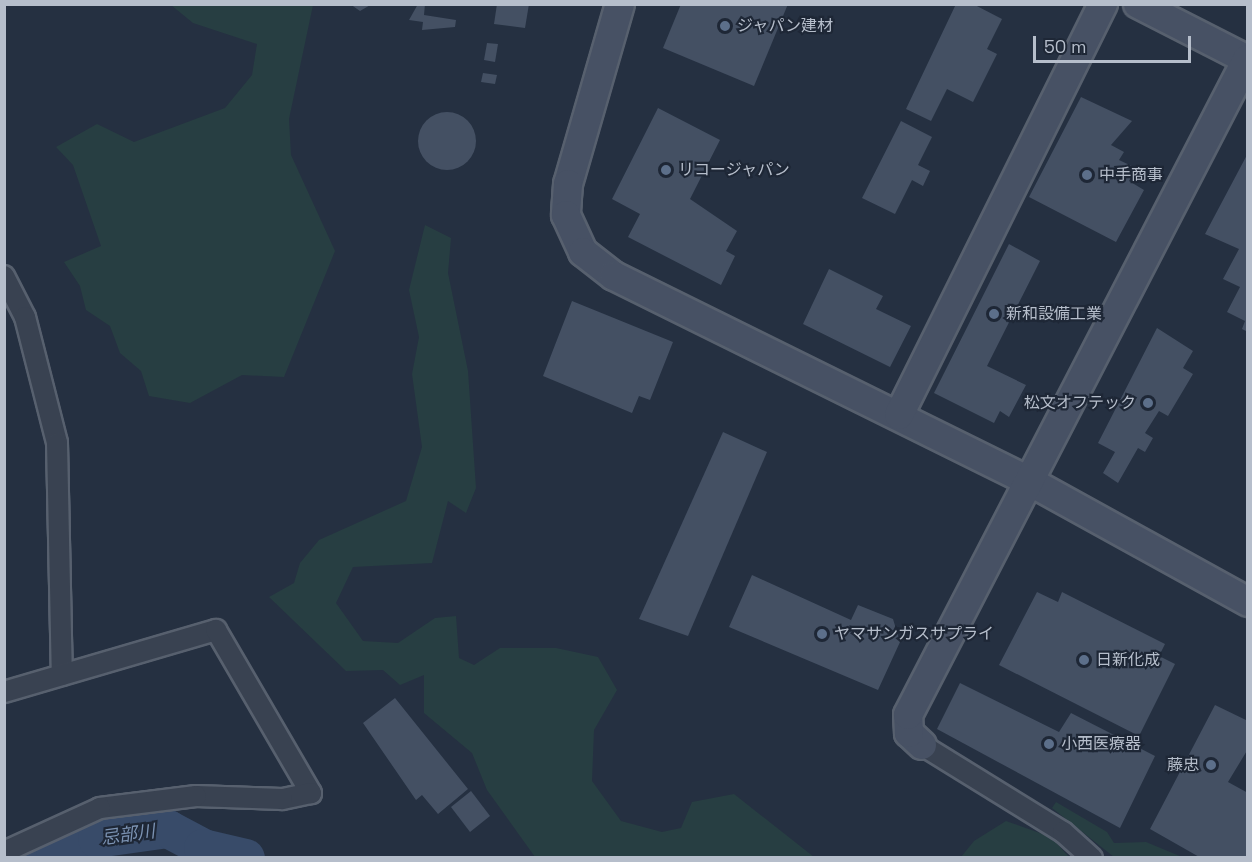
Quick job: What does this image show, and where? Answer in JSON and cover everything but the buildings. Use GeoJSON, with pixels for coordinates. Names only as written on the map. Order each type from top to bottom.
{"type":"FeatureCollection","features":[{"type":"Feature","properties":{"kind":"street"},"geometry":{"type":"LineString","coordinates":[[620,4],[568,184],[566,215],[573,241],[614,276],[1029,481],[1248,602]]}},
{"type":"Feature","properties":{"kind":"street"},"geometry":{"type":"LineString","coordinates":[[899,415],[1103,4]]}},
{"type":"Feature","properties":{"kind":"street"},"geometry":{"type":"LineString","coordinates":[[1092,858],[1063,832],[922,745],[909,733],[908,715],[1247,60],[1138,4]]}},
{"type":"Feature","properties":{"kind":"street"},"geometry":{"type":"LineString","coordinates":[[4,276],[25,317],[57,442],[62,675]]}},
{"type":"Feature","properties":{"kind":"street"},"geometry":{"type":"LineString","coordinates":[[4,692],[216,630],[310,793],[282,799],[196,796],[110,806],[60,822],[4,852]]}},
{"type":"Feature","properties":{"kind":"green space"},"geometry":{"type":"Polygon","coordinates":[[[171,5],[313,5],[289,119],[291,155],[335,251],[284,377],[242,375],[190,403],[149,396],[141,371],[120,353],[110,326],[86,310],[80,286],[64,262],[101,246],[73,165],[56,147],[97,124],[134,142],[225,108],[252,75],[257,44],[193,23],[171,5]]]}},
{"type":"Feature","properties":{"kind":"green space"},"geometry":{"type":"Polygon","coordinates":[[[425,225],[451,238],[448,273],[468,371],[476,488],[466,513],[448,501],[432,563],[353,567],[336,603],[363,641],[398,643],[435,618],[456,616],[459,658],[474,665],[500,648],[556,648],[598,657],[617,690],[594,730],[592,781],[621,821],[662,832],[681,828],[692,802],[734,794],[814,857],[535,857],[487,790],[472,753],[424,713],[424,675],[400,685],[383,670],[346,671],[269,597],[294,583],[300,563],[319,540],[406,501],[422,447],[412,374],[419,337],[409,290],[425,225]]]}},
{"type":"Feature","properties":{"kind":"green space"},"geometry":{"type":"Polygon","coordinates":[[[1056,802],[1107,832],[1114,843],[1146,842],[1182,857],[1114,857],[1052,808],[1056,802]]]}},
{"type":"Feature","properties":{"kind":"green space"},"geometry":{"type":"Polygon","coordinates":[[[1006,821],[1051,837],[1069,857],[961,857],[974,841],[1006,821]]]}},
{"type":"Feature","properties":{"kind":"waterway","name":"忌部川"},"geometry":{"type":"LineString","coordinates":[[44,858],[55,849],[97,839],[168,829],[203,848],[246,858]]}},
{"type":"Feature","properties":{"kind":"place","name":"ジャパン建材"},"geometry":{"type":"Point","coordinates":[725,26]}},
{"type":"Feature","properties":{"kind":"place","name":"リコージャパン"},"geometry":{"type":"Point","coordinates":[666,170]}},
{"type":"Feature","properties":{"kind":"place","name":"中手商事"},"geometry":{"type":"Point","coordinates":[1087,175]}},
{"type":"Feature","properties":{"kind":"place","name":"新和設備工業"},"geometry":{"type":"Point","coordinates":[994,314]}},
{"type":"Feature","properties":{"kind":"place","name":"松文オフテック"},"geometry":{"type":"Point","coordinates":[1148,403]}},
{"type":"Feature","properties":{"kind":"place","name":"ヤマサンガスサプライ"},"geometry":{"type":"Point","coordinates":[822,634]}},
{"type":"Feature","properties":{"kind":"place","name":"日新化成"},"geometry":{"type":"Point","coordinates":[1084,660]}},
{"type":"Feature","properties":{"kind":"place","name":"小西医療器"},"geometry":{"type":"Point","coordinates":[1049,744]}},
{"type":"Feature","properties":{"kind":"place","name":"藤忠"},"geometry":{"type":"Point","coordinates":[1211,765]}}]}
